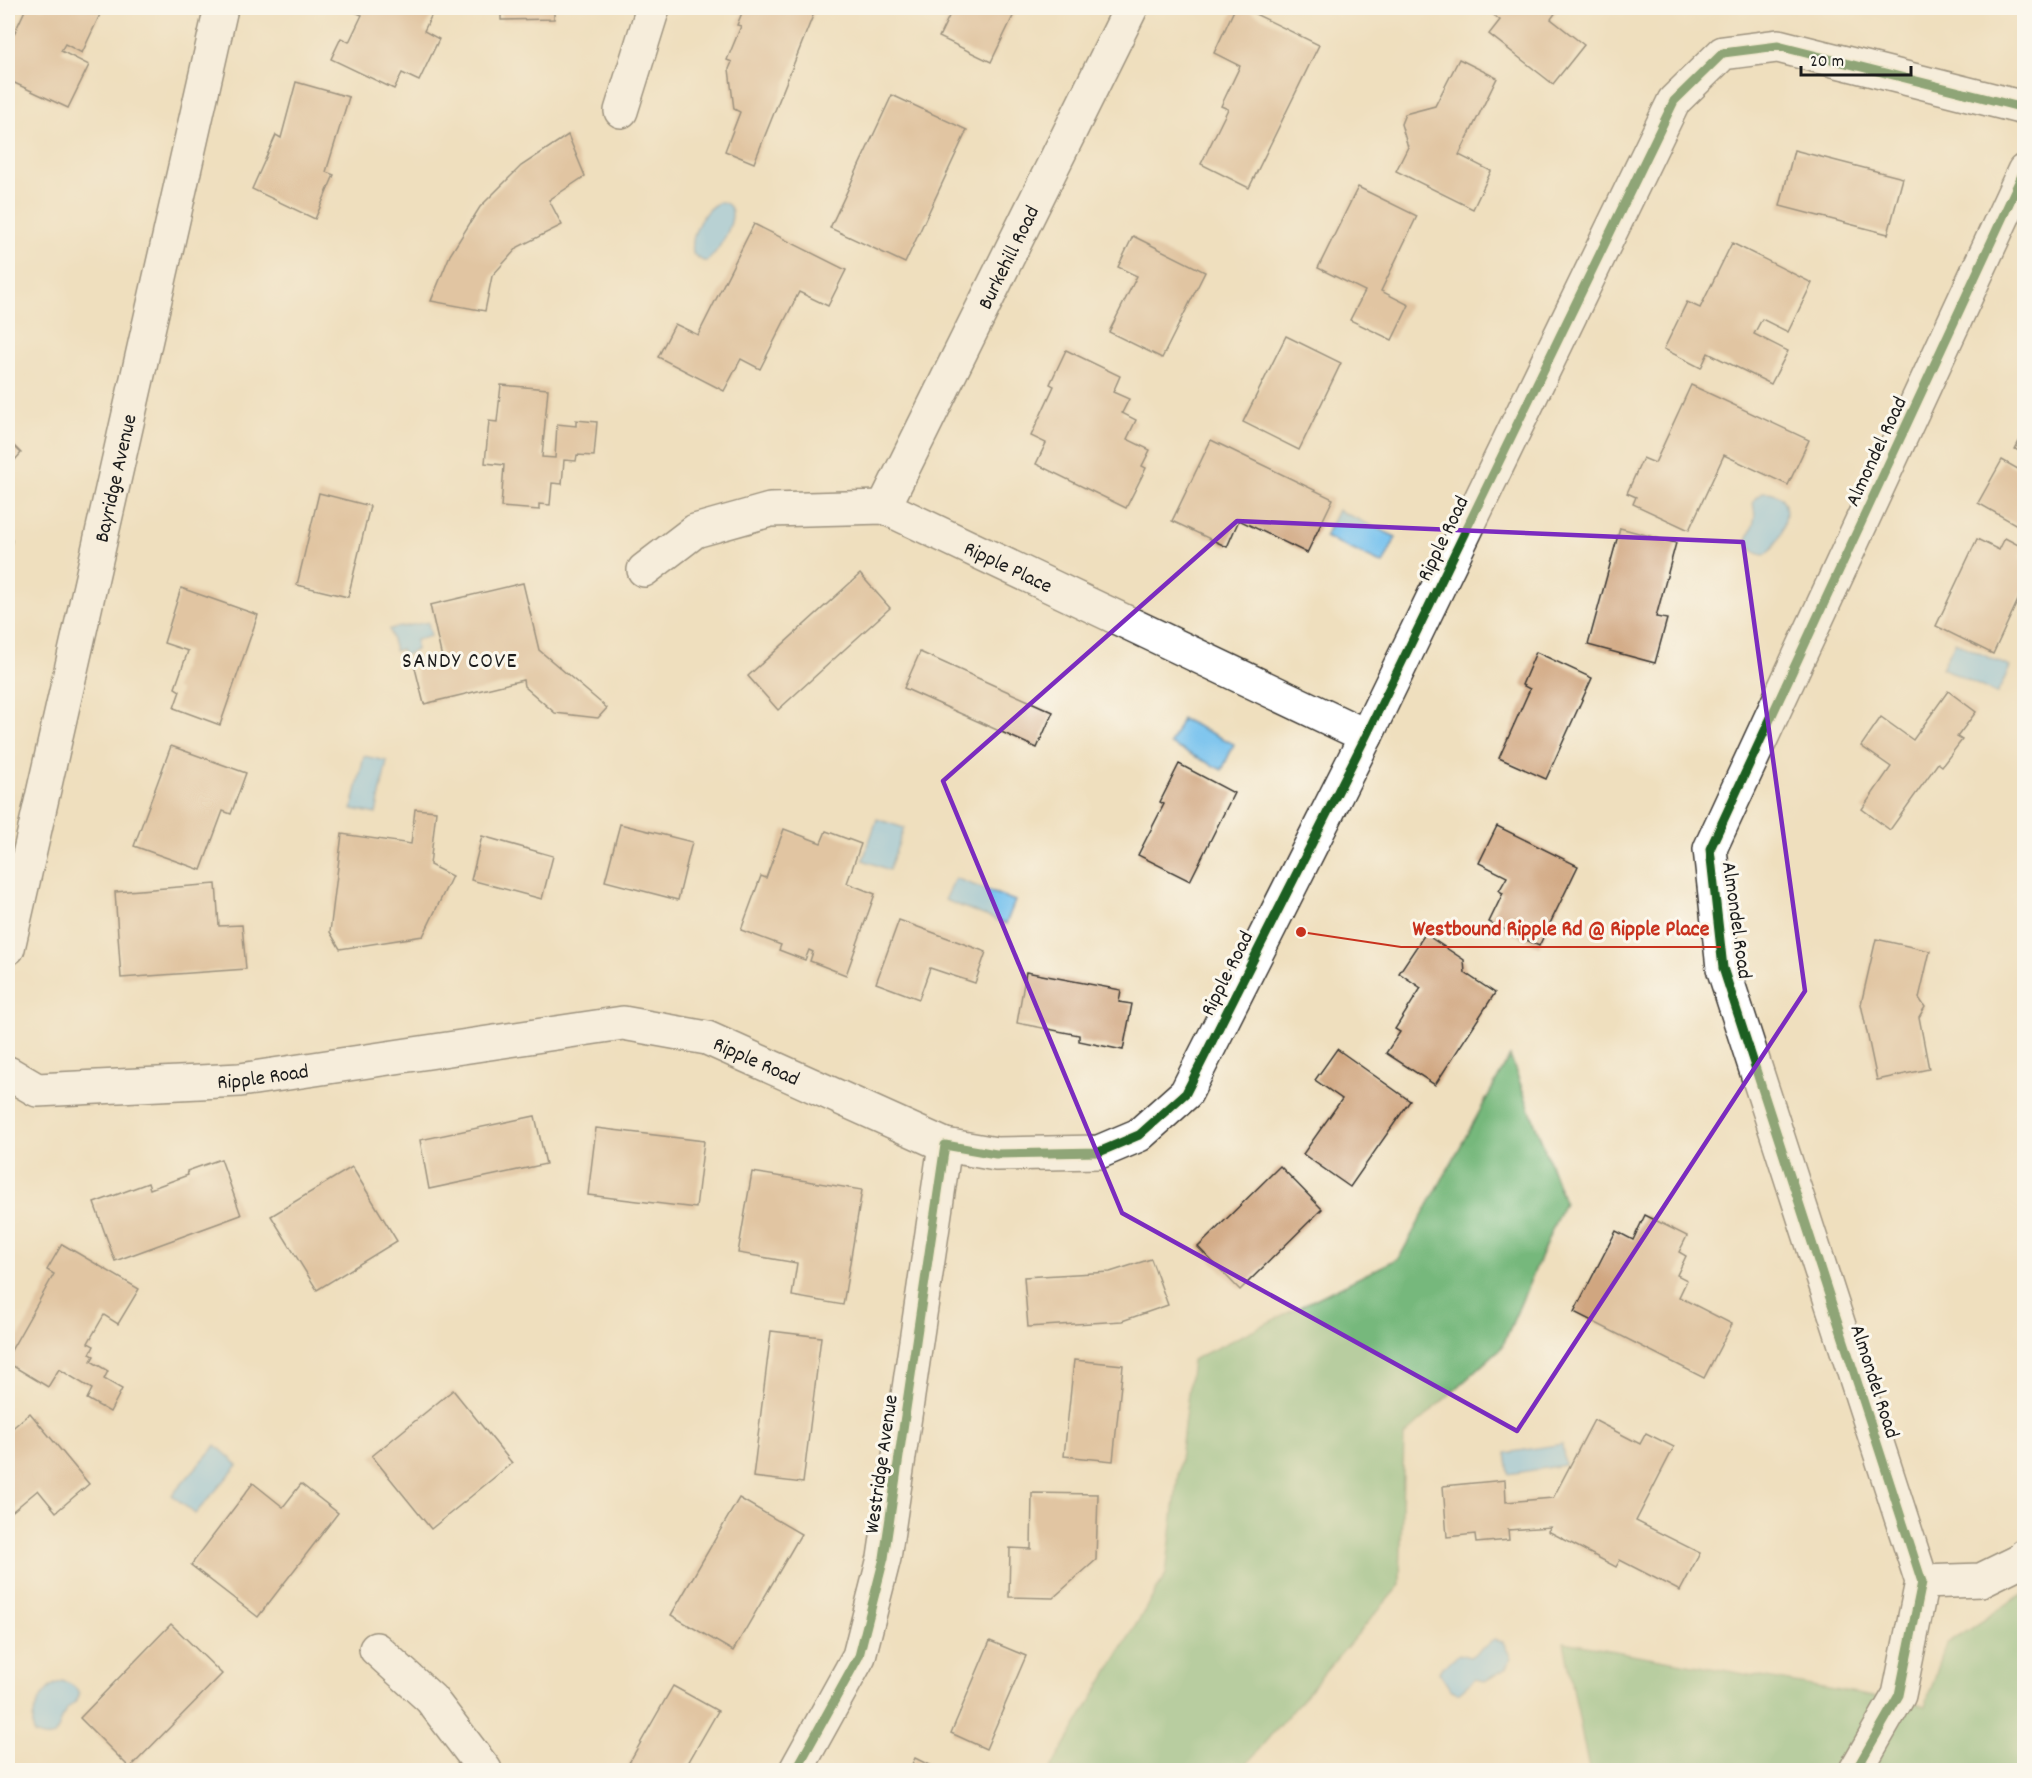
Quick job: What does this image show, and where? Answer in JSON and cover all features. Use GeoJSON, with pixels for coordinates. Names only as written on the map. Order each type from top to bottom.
{"type":"FeatureCollection","features":[{"type":"Feature","properties":{"kind":"street","name":"Bayridge Avenue"},"geometry":{"type":"LineString","coordinates":[[8,948],[221,8]]}},
{"type":"Feature","properties":{"kind":"street"},"geometry":{"type":"LineString","coordinates":[[621,111],[653,8]]}},
{"type":"Feature","properties":{"kind":"street","name":"Burkehill Road"},"geometry":{"type":"LineString","coordinates":[[884,507],[1131,8]]}},
{"type":"Feature","properties":{"kind":"street","name":"Ripple Road"},"geometry":{"type":"LineString","coordinates":[[8,1073],[37,1090],[240,1080],[622,1023],[707,1038],[945,1145],[996,1155],[1099,1152],[1139,1135],[1186,1093],[1366,736],[1674,101],[1722,53],[1778,46],[2025,108]]}},
{"type":"Feature","properties":{"kind":"street","name":"Almondel Road"},"geometry":{"type":"LineString","coordinates":[[1856,1770],[1899,1695],[1922,1582],[1723,968],[1710,849],[2025,171]]}},
{"type":"Feature","properties":{"kind":"street","name":"Ripple Place"},"geometry":{"type":"LineString","coordinates":[[644,570],[695,531],[770,510],[884,507],[1366,736]]}},
{"type":"Feature","properties":{"kind":"street","name":"Westridge Avenue"},"geometry":{"type":"LineString","coordinates":[[796,1770],[859,1656],[884,1558],[945,1145]]}},
{"type":"Feature","properties":{"kind":"street"},"geometry":{"type":"LineString","coordinates":[[1922,1582],[1981,1580],[2022,1560],[2025,1556]]}},
{"type":"Feature","properties":{"kind":"street"},"geometry":{"type":"LineString","coordinates":[[376,1649],[431,1699],[485,1770]]}},
{"type":"Feature","properties":{"kind":"highlighted area"},"geometry":{"type":"Polygon","coordinates":[[[1237,521],[1743,542],[1805,991],[1517,1431],[1122,1213],[943,781],[1237,521]]]}},
{"type":"Feature","properties":{"kind":"green space"},"geometry":{"type":"Polygon","coordinates":[[[1510,1056],[1564,1202],[1502,1347],[1404,1436],[1400,1585],[1248,1762],[1246,1770],[1050,1770],[1166,1574],[1192,1360],[1399,1258],[1510,1056]]]}},
{"type":"Feature","properties":{"kind":"green space"},"geometry":{"type":"Polygon","coordinates":[[[2024,1593],[2024,1770],[1589,1770],[1564,1642],[1925,1706],[1946,1644],[2024,1593]]]}},
{"type":"Feature","properties":{"kind":"water"},"geometry":{"type":"Polygon","coordinates":[[[720,202],[728,205],[732,211],[732,219],[718,248],[707,261],[703,261],[693,254],[695,231],[708,210],[720,202]]]}},
{"type":"Feature","properties":{"kind":"water"},"geometry":{"type":"Polygon","coordinates":[[[1764,492],[1776,494],[1783,500],[1786,509],[1782,531],[1777,542],[1764,555],[1753,550],[1747,540],[1755,516],[1755,499],[1764,492]]]}},
{"type":"Feature","properties":{"kind":"water"},"geometry":{"type":"Polygon","coordinates":[[[1338,510],[1396,537],[1383,564],[1325,537],[1338,510]]]}},
{"type":"Feature","properties":{"kind":"water"},"geometry":{"type":"Polygon","coordinates":[[[428,622],[431,636],[416,640],[416,650],[404,656],[401,649],[395,651],[389,629],[428,622]]]}},
{"type":"Feature","properties":{"kind":"water"},"geometry":{"type":"Polygon","coordinates":[[[1955,642],[2010,667],[1997,694],[1942,668],[1955,642]]]}},
{"type":"Feature","properties":{"kind":"water"},"geometry":{"type":"Polygon","coordinates":[[[1182,719],[1234,744],[1222,770],[1170,744],[1182,719]]]}},
{"type":"Feature","properties":{"kind":"water"},"geometry":{"type":"Polygon","coordinates":[[[364,756],[387,761],[376,814],[352,809],[364,756]]]}},
{"type":"Feature","properties":{"kind":"water"},"geometry":{"type":"Polygon","coordinates":[[[877,819],[904,828],[889,870],[863,860],[877,819]]]}},
{"type":"Feature","properties":{"kind":"water"},"geometry":{"type":"Polygon","coordinates":[[[955,878],[1015,901],[1006,924],[945,900],[955,878]]]}},
{"type":"Feature","properties":{"kind":"water"},"geometry":{"type":"Polygon","coordinates":[[[1562,1444],[1565,1465],[1509,1474],[1506,1453],[1562,1444]]]}},
{"type":"Feature","properties":{"kind":"water"},"geometry":{"type":"Polygon","coordinates":[[[216,1445],[238,1465],[195,1514],[172,1495],[216,1445]]]}},
{"type":"Feature","properties":{"kind":"water"},"geometry":{"type":"Polygon","coordinates":[[[1494,1640],[1503,1642],[1511,1658],[1507,1668],[1485,1681],[1475,1679],[1458,1693],[1450,1689],[1439,1672],[1442,1667],[1459,1654],[1470,1657],[1494,1640]]]}},
{"type":"Feature","properties":{"kind":"water"},"geometry":{"type":"Polygon","coordinates":[[[62,1681],[77,1690],[79,1696],[77,1700],[66,1710],[54,1735],[43,1737],[34,1734],[33,1718],[38,1702],[48,1689],[62,1681]]]}},
{"type":"Feature","properties":{"kind":"building"},"geometry":{"type":"Polygon","coordinates":[[[26,8],[103,8],[82,53],[65,44],[61,51],[89,65],[68,108],[8,80],[8,47],[26,8]]]}},
{"type":"Feature","properties":{"kind":"building"},"geometry":{"type":"Polygon","coordinates":[[[346,8],[435,8],[424,31],[439,39],[419,81],[402,73],[394,89],[331,59],[341,38],[349,42],[362,15],[346,8]]]}},
{"type":"Feature","properties":{"kind":"building"},"geometry":{"type":"Polygon","coordinates":[[[501,8],[554,8],[554,19],[501,20],[501,8]]]}},
{"type":"Feature","properties":{"kind":"building"},"geometry":{"type":"Polygon","coordinates":[[[744,8],[816,8],[754,163],[725,151],[740,112],[734,109],[729,69],[732,62],[727,60],[741,26],[737,25],[744,8]]]}},
{"type":"Feature","properties":{"kind":"building"},"geometry":{"type":"Polygon","coordinates":[[[953,8],[1017,8],[991,62],[939,37],[953,8]]]}},
{"type":"Feature","properties":{"kind":"building"},"geometry":{"type":"Polygon","coordinates":[[[1235,8],[1243,8],[1319,45],[1249,188],[1201,164],[1228,109],[1221,106],[1240,66],[1214,53],[1235,8]]]}},
{"type":"Feature","properties":{"kind":"building"},"geometry":{"type":"Polygon","coordinates":[[[1485,8],[1559,8],[1551,19],[1584,45],[1553,84],[1489,34],[1500,20],[1485,8]]]}},
{"type":"Feature","properties":{"kind":"building"},"geometry":{"type":"Polygon","coordinates":[[[1459,59],[1497,78],[1459,155],[1491,171],[1473,209],[1396,171],[1408,147],[1401,124],[1405,114],[1435,106],[1459,59]]]}},
{"type":"Feature","properties":{"kind":"building"},"geometry":{"type":"Polygon","coordinates":[[[296,82],[349,97],[326,172],[334,175],[315,219],[252,189],[276,135],[281,138],[296,82]]]}},
{"type":"Feature","properties":{"kind":"building"},"geometry":{"type":"Polygon","coordinates":[[[892,95],[967,130],[905,263],[830,228],[892,95]]]}},
{"type":"Feature","properties":{"kind":"building"},"geometry":{"type":"Polygon","coordinates":[[[568,135],[585,176],[549,200],[562,225],[518,247],[492,276],[485,311],[431,301],[450,255],[480,207],[521,166],[568,135]]]}},
{"type":"Feature","properties":{"kind":"building"},"geometry":{"type":"Polygon","coordinates":[[[1794,150],[1903,178],[1888,234],[1780,206],[1794,150]]]}},
{"type":"Feature","properties":{"kind":"building"},"geometry":{"type":"Polygon","coordinates":[[[1358,187],[1417,216],[1381,291],[1409,305],[1392,340],[1350,320],[1365,291],[1318,268],[1358,187]]]}},
{"type":"Feature","properties":{"kind":"building"},"geometry":{"type":"Polygon","coordinates":[[[754,224],[846,270],[828,306],[799,292],[760,369],[741,359],[724,391],[658,357],[675,324],[698,335],[754,224]]]}},
{"type":"Feature","properties":{"kind":"building"},"geometry":{"type":"Polygon","coordinates":[[[1133,236],[1205,272],[1162,358],[1109,332],[1137,276],[1118,267],[1133,236]]]}},
{"type":"Feature","properties":{"kind":"building"},"geometry":{"type":"Polygon","coordinates":[[[1732,243],[1812,283],[1788,332],[1762,319],[1754,334],[1788,351],[1771,384],[1708,353],[1701,368],[1664,349],[1687,302],[1700,308],[1732,243]]]}},
{"type":"Feature","properties":{"kind":"building"},"geometry":{"type":"Polygon","coordinates":[[[1286,336],[1341,363],[1299,450],[1243,422],[1286,336]]]}},
{"type":"Feature","properties":{"kind":"building"},"geometry":{"type":"Polygon","coordinates":[[[1066,350],[1120,376],[1113,392],[1129,399],[1122,413],[1136,420],[1127,439],[1150,450],[1142,466],[1146,468],[1126,508],[1036,464],[1046,443],[1031,436],[1054,386],[1050,384],[1066,350]]]}},
{"type":"Feature","properties":{"kind":"building"},"geometry":{"type":"Polygon","coordinates":[[[501,385],[548,389],[542,457],[555,458],[557,424],[576,426],[576,420],[597,422],[594,456],[577,455],[576,461],[564,460],[562,484],[552,483],[550,505],[539,504],[539,510],[501,507],[504,465],[485,463],[489,421],[497,422],[501,385]]]}},
{"type":"Feature","properties":{"kind":"building"},"geometry":{"type":"Polygon","coordinates":[[[1691,385],[1809,440],[1788,485],[1724,455],[1689,530],[1633,504],[1636,497],[1627,493],[1643,458],[1655,463],[1691,385]]]}},
{"type":"Feature","properties":{"kind":"building"},"geometry":{"type":"Polygon","coordinates":[[[2024,432],[2024,454],[2015,449],[2024,432]]]}},
{"type":"Feature","properties":{"kind":"building"},"geometry":{"type":"Polygon","coordinates":[[[8,440],[21,453],[8,468],[8,440]]]}},
{"type":"Feature","properties":{"kind":"building"},"geometry":{"type":"Polygon","coordinates":[[[1211,440],[1333,499],[1307,553],[1239,520],[1227,547],[1172,521],[1211,440]]]}},
{"type":"Feature","properties":{"kind":"building"},"geometry":{"type":"Polygon","coordinates":[[[2002,460],[2023,472],[2024,469],[2024,529],[1978,503],[2002,460]]]}},
{"type":"Feature","properties":{"kind":"building"},"geometry":{"type":"Polygon","coordinates":[[[319,493],[370,506],[348,597],[297,585],[319,493]]]}},
{"type":"Feature","properties":{"kind":"building"},"geometry":{"type":"Polygon","coordinates":[[[1620,528],[1676,543],[1656,617],[1667,619],[1655,663],[1588,645],[1620,528]]]}},
{"type":"Feature","properties":{"kind":"building"},"geometry":{"type":"Polygon","coordinates":[[[2005,538],[2024,548],[2020,558],[2024,560],[2024,587],[1993,654],[1936,626],[1977,539],[1999,550],[2005,538]]]}},
{"type":"Feature","properties":{"kind":"building"},"geometry":{"type":"Polygon","coordinates":[[[8,539],[12,540],[9,558],[8,558],[8,539]]]}},
{"type":"Feature","properties":{"kind":"building"},"geometry":{"type":"Polygon","coordinates":[[[860,574],[890,608],[778,710],[748,676],[860,574]]]}},
{"type":"Feature","properties":{"kind":"building"},"geometry":{"type":"Polygon","coordinates":[[[523,583],[539,650],[607,708],[598,718],[555,713],[524,686],[523,680],[424,704],[414,664],[442,658],[430,605],[523,583]]]}},
{"type":"Feature","properties":{"kind":"building"},"geometry":{"type":"Polygon","coordinates":[[[181,588],[258,615],[220,725],[174,708],[180,691],[175,688],[188,651],[164,643],[181,588]]]}},
{"type":"Feature","properties":{"kind":"building"},"geometry":{"type":"Polygon","coordinates":[[[920,652],[1053,712],[1037,748],[904,688],[920,652]]]}},
{"type":"Feature","properties":{"kind":"building"},"geometry":{"type":"Polygon","coordinates":[[[1536,652],[1592,678],[1546,779],[1499,758],[1530,689],[1522,685],[1536,652]]]}},
{"type":"Feature","properties":{"kind":"building"},"geometry":{"type":"Polygon","coordinates":[[[1948,691],[1976,712],[1957,737],[1962,740],[1942,766],[1938,763],[1890,830],[1862,809],[1891,767],[1861,746],[1881,717],[1913,740],[1948,691]]]}},
{"type":"Feature","properties":{"kind":"building"},"geometry":{"type":"Polygon","coordinates":[[[171,746],[246,773],[231,814],[223,811],[201,870],[134,846],[171,746]]]}},
{"type":"Feature","properties":{"kind":"building"},"geometry":{"type":"Polygon","coordinates":[[[1179,764],[1234,793],[1190,881],[1138,855],[1164,804],[1160,802],[1179,764]]]}},
{"type":"Feature","properties":{"kind":"building"},"geometry":{"type":"Polygon","coordinates":[[[415,809],[436,811],[430,865],[452,876],[423,936],[340,949],[330,932],[342,834],[411,844],[415,809]]]}},
{"type":"Feature","properties":{"kind":"building"},"geometry":{"type":"Polygon","coordinates":[[[620,824],[692,842],[678,900],[605,881],[620,824]]]}},
{"type":"Feature","properties":{"kind":"building"},"geometry":{"type":"Polygon","coordinates":[[[1497,826],[1578,866],[1539,946],[1489,922],[1503,893],[1499,891],[1507,877],[1479,863],[1497,826]]]}},
{"type":"Feature","properties":{"kind":"building"},"geometry":{"type":"Polygon","coordinates":[[[784,829],[821,843],[826,831],[861,844],[847,883],[875,894],[846,975],[810,961],[813,952],[809,950],[805,960],[779,950],[781,945],[741,930],[761,876],[766,878],[784,829]]]}},
{"type":"Feature","properties":{"kind":"building"},"geometry":{"type":"Polygon","coordinates":[[[482,836],[553,856],[542,899],[471,880],[482,836]]]}},
{"type":"Feature","properties":{"kind":"building"},"geometry":{"type":"Polygon","coordinates":[[[216,884],[219,926],[242,925],[246,969],[121,978],[115,892],[216,884]]]}},
{"type":"Feature","properties":{"kind":"building"},"geometry":{"type":"Polygon","coordinates":[[[899,920],[986,952],[975,983],[930,968],[919,999],[876,983],[899,920]]]}},
{"type":"Feature","properties":{"kind":"building"},"geometry":{"type":"Polygon","coordinates":[[[1425,934],[1464,960],[1465,973],[1495,993],[1435,1085],[1386,1053],[1400,1032],[1395,1029],[1421,988],[1399,973],[1425,934]]]}},
{"type":"Feature","properties":{"kind":"building"},"geometry":{"type":"Polygon","coordinates":[[[1876,939],[1930,951],[1919,998],[1925,1007],[1919,1017],[1929,1069],[1877,1080],[1861,1004],[1876,939]]]}},
{"type":"Feature","properties":{"kind":"building"},"geometry":{"type":"Polygon","coordinates":[[[1026,972],[1121,990],[1119,1002],[1132,1004],[1123,1050],[1079,1041],[1079,1035],[1017,1023],[1026,972]]]}},
{"type":"Feature","properties":{"kind":"building"},"geometry":{"type":"Polygon","coordinates":[[[1337,1049],[1410,1101],[1350,1187],[1303,1154],[1342,1099],[1315,1080],[1337,1049]]]}},
{"type":"Feature","properties":{"kind":"building"},"geometry":{"type":"Polygon","coordinates":[[[535,1116],[546,1164],[429,1189],[420,1140],[535,1116]]]}},
{"type":"Feature","properties":{"kind":"building"},"geometry":{"type":"Polygon","coordinates":[[[596,1128],[704,1141],[696,1208],[588,1195],[596,1128]]]}},
{"type":"Feature","properties":{"kind":"building"},"geometry":{"type":"Polygon","coordinates":[[[221,1159],[241,1215],[115,1261],[94,1203],[148,1183],[150,1189],[188,1175],[187,1171],[221,1159]]]}},
{"type":"Feature","properties":{"kind":"building"},"geometry":{"type":"Polygon","coordinates":[[[1280,1166],[1322,1209],[1240,1290],[1198,1247],[1280,1166]]]}},
{"type":"Feature","properties":{"kind":"building"},"geometry":{"type":"Polygon","coordinates":[[[352,1167],[397,1241],[317,1290],[271,1216],[352,1167]]]}},
{"type":"Feature","properties":{"kind":"building"},"geometry":{"type":"Polygon","coordinates":[[[752,1172],[862,1190],[843,1305],[792,1296],[797,1263],[738,1253],[752,1172]]]}},
{"type":"Feature","properties":{"kind":"building"},"geometry":{"type":"Polygon","coordinates":[[[1645,1215],[1687,1236],[1679,1252],[1686,1256],[1677,1275],[1687,1280],[1679,1297],[1732,1324],[1704,1378],[1574,1312],[1616,1231],[1633,1240],[1645,1215]]]}},
{"type":"Feature","properties":{"kind":"building"},"geometry":{"type":"Polygon","coordinates":[[[62,1244],[139,1289],[118,1324],[104,1315],[88,1343],[94,1346],[90,1354],[94,1356],[91,1361],[108,1371],[104,1379],[122,1389],[110,1412],[87,1399],[92,1389],[59,1369],[48,1387],[8,1363],[8,1356],[54,1274],[47,1270],[62,1244]]]}},
{"type":"Feature","properties":{"kind":"building"},"geometry":{"type":"Polygon","coordinates":[[[1151,1259],[1168,1305],[1122,1321],[1028,1327],[1024,1277],[1110,1272],[1151,1259]]]}},
{"type":"Feature","properties":{"kind":"building"},"geometry":{"type":"Polygon","coordinates":[[[771,1331],[821,1337],[803,1483],[753,1477],[771,1331]]]}},
{"type":"Feature","properties":{"kind":"building"},"geometry":{"type":"Polygon","coordinates":[[[1074,1360],[1123,1365],[1113,1461],[1064,1456],[1074,1360]]]}},
{"type":"Feature","properties":{"kind":"building"},"geometry":{"type":"Polygon","coordinates":[[[453,1390],[512,1463],[431,1529],[372,1456],[453,1390]]]}},
{"type":"Feature","properties":{"kind":"building"},"geometry":{"type":"Polygon","coordinates":[[[30,1413],[89,1484],[56,1512],[38,1490],[8,1515],[8,1432],[30,1413]]]}},
{"type":"Feature","properties":{"kind":"building"},"geometry":{"type":"Polygon","coordinates":[[[1594,1420],[1640,1444],[1646,1433],[1674,1447],[1636,1521],[1700,1553],[1680,1591],[1620,1560],[1616,1567],[1548,1531],[1551,1527],[1508,1530],[1509,1540],[1476,1543],[1475,1534],[1447,1537],[1443,1486],[1505,1480],[1506,1502],[1553,1498],[1594,1420]]]}},
{"type":"Feature","properties":{"kind":"building"},"geometry":{"type":"Polygon","coordinates":[[[253,1483],[283,1507],[301,1484],[338,1513],[258,1617],[191,1565],[253,1483]]]}},
{"type":"Feature","properties":{"kind":"building"},"geometry":{"type":"Polygon","coordinates":[[[1032,1493],[1098,1494],[1096,1560],[1053,1598],[1009,1597],[1010,1548],[1031,1549],[1032,1493]]]}},
{"type":"Feature","properties":{"kind":"building"},"geometry":{"type":"Polygon","coordinates":[[[739,1498],[801,1534],[733,1651],[671,1615],[739,1498]]]}},
{"type":"Feature","properties":{"kind":"building"},"geometry":{"type":"Polygon","coordinates":[[[171,1624],[222,1674],[130,1768],[80,1718],[171,1624]]]}},
{"type":"Feature","properties":{"kind":"building"},"geometry":{"type":"Polygon","coordinates":[[[990,1641],[1026,1656],[986,1749],[951,1733],[990,1641]]]}},
{"type":"Feature","properties":{"kind":"building"},"geometry":{"type":"Polygon","coordinates":[[[673,1686],[718,1711],[684,1770],[625,1770],[673,1686]]]}},
{"type":"Feature","properties":{"kind":"building"},"geometry":{"type":"Polygon","coordinates":[[[915,1758],[939,1770],[909,1770],[915,1758]]]}},
{"type":"Feature","properties":{"kind":"cycle path"},"geometry":{"type":"LineString","coordinates":[[796,1770],[859,1656],[884,1558],[945,1145],[996,1154],[1099,1152],[1139,1135],[1186,1093],[1366,736],[1674,101],[1723,53],[1778,46],[2024,108]]}},
{"type":"Feature","properties":{"kind":"cycle path"},"geometry":{"type":"LineString","coordinates":[[1856,1770],[1899,1695],[1922,1582],[1723,968],[1710,849],[2024,171]]}},
{"type":"Feature","properties":{"kind":"place","name":"Westbound Ripple Rd @ Ripple Place"},"geometry":{"type":"Point","coordinates":[1301,932]}},
{"type":"Feature","properties":{"kind":"district","name":"SANDY COVE"},"geometry":{"type":"Point","coordinates":[460,659]}}]}
